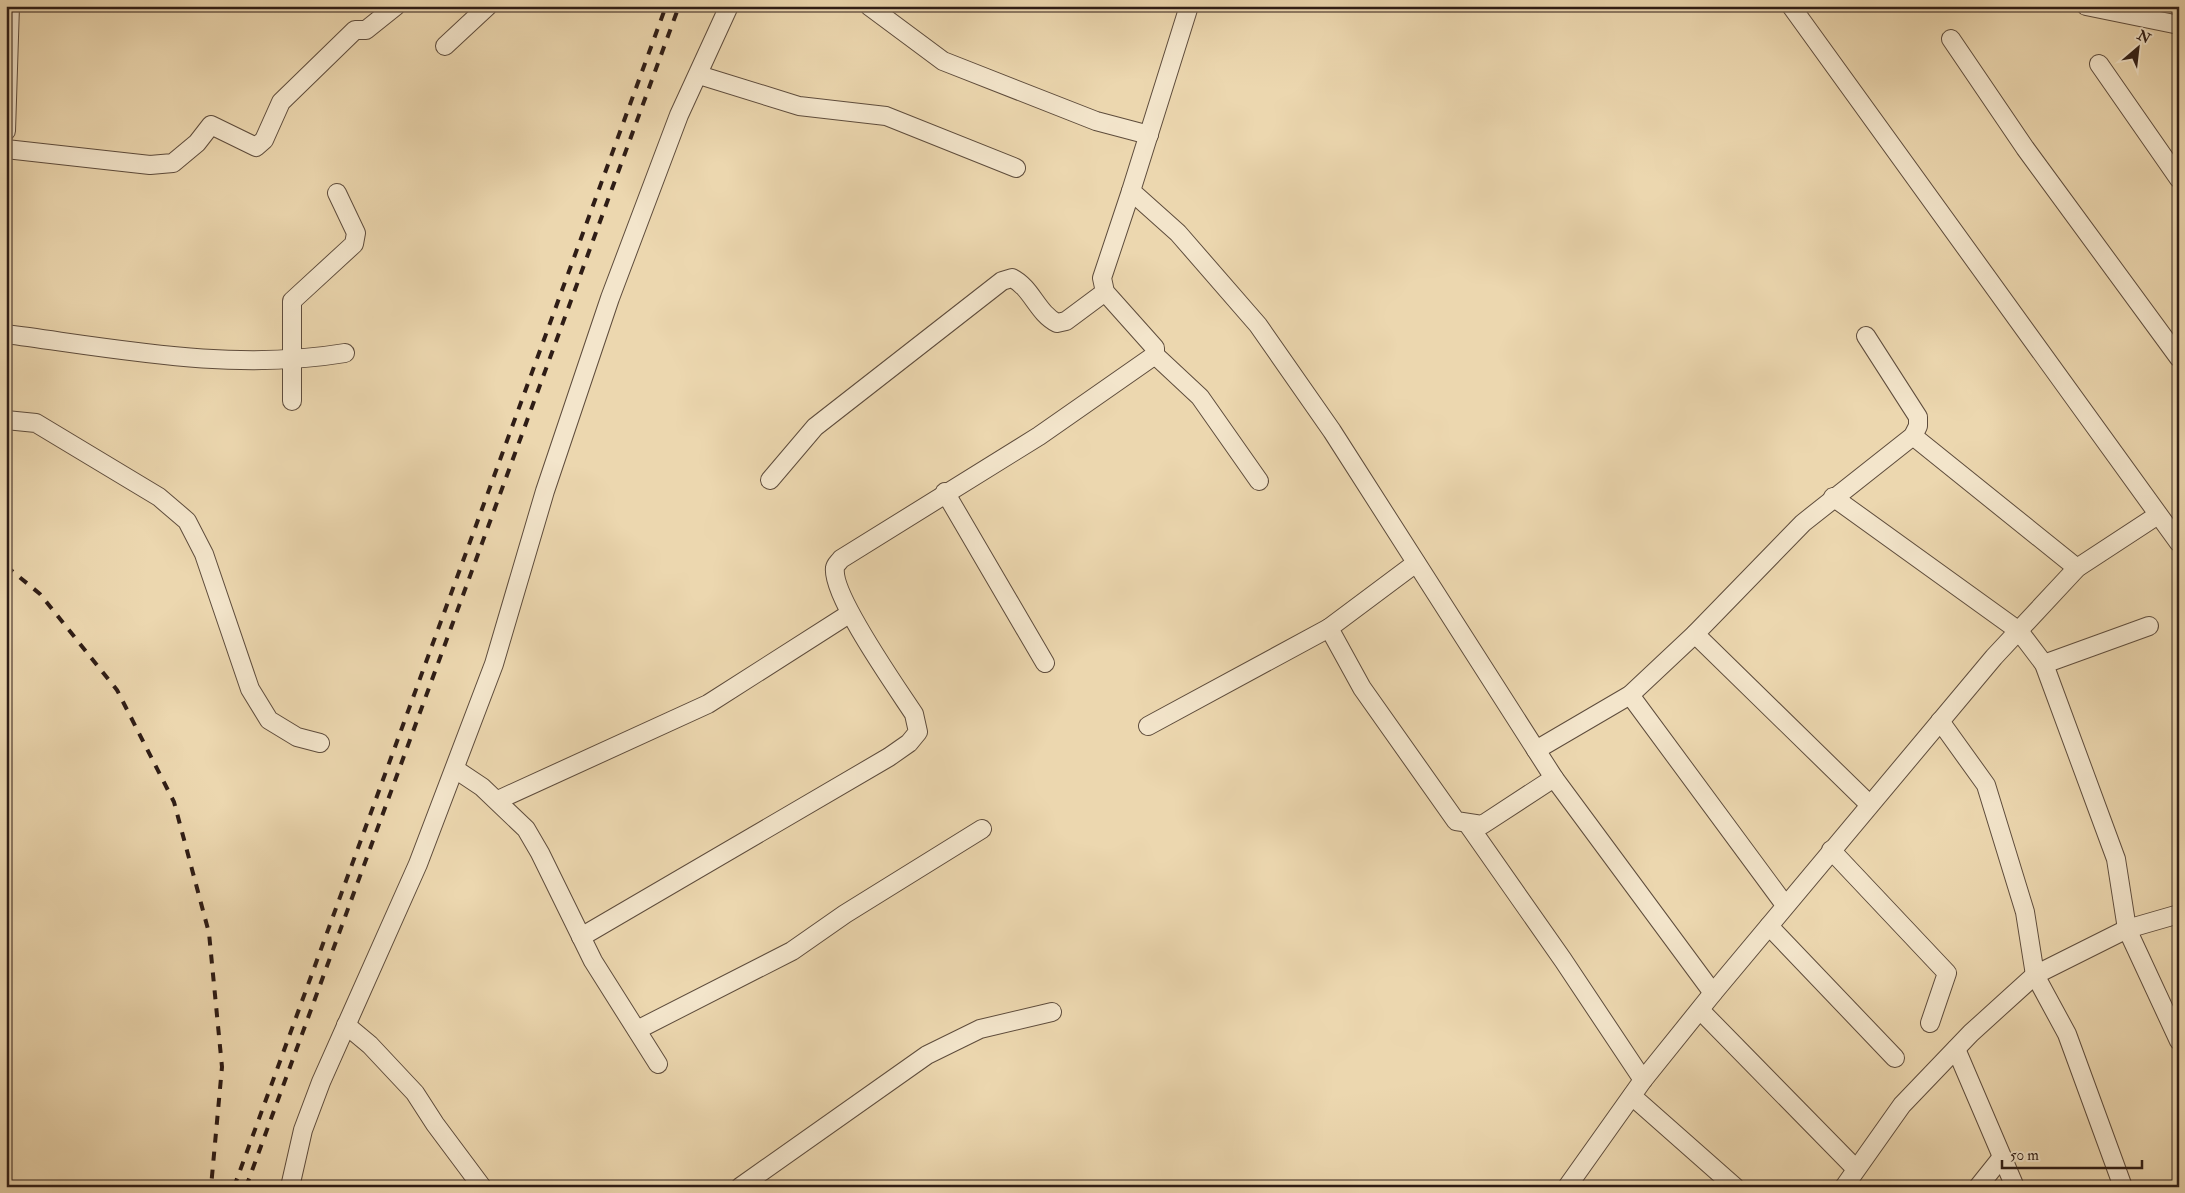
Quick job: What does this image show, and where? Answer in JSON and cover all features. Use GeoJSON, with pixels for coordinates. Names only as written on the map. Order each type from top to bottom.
{"type":"FeatureCollection","features":[{"type":"Feature","properties":{"kind":"street"},"geometry":{"type":"LineString","coordinates":[[6,130],[10,6]]}},
{"type":"Feature","properties":{"kind":"street"},"geometry":{"type":"LineString","coordinates":[[6,149],[150,165],[173,163],[197,143],[211,125],[256,147],[264,140],[281,102],[355,30],[366,30],[396,6]]}},
{"type":"Feature","properties":{"kind":"street"},"geometry":{"type":"LineString","coordinates":[[445,46],[488,6]]}},
{"type":"Feature","properties":{"kind":"street"},"geometry":{"type":"LineString","coordinates":[[290,1187],[303,1130],[346,1025],[418,864],[504,634],[545,492],[599,329],[679,115],[699,75],[729,6]]}},
{"type":"Feature","properties":{"kind":"street"},"geometry":{"type":"LineString","coordinates":[[869,6],[943,61],[1096,121],[1149,135]]}},
{"type":"Feature","properties":{"kind":"street"},"geometry":{"type":"LineString","coordinates":[[1189,6],[1102,278],[1105,292],[1155,348],[1155,355],[1200,397],[1259,481]]}},
{"type":"Feature","properties":{"kind":"street"},"geometry":{"type":"LineString","coordinates":[[1791,6],[2179,543]]}},
{"type":"Feature","properties":{"kind":"street"},"geometry":{"type":"LineString","coordinates":[[2086,6],[2179,25]]}},
{"type":"Feature","properties":{"kind":"street"},"geometry":{"type":"LineString","coordinates":[[1951,39],[2025,148],[2179,358]]}},
{"type":"Feature","properties":{"kind":"street"},"geometry":{"type":"LineString","coordinates":[[2099,64],[2179,179]]}},
{"type":"Feature","properties":{"kind":"street"},"geometry":{"type":"LineString","coordinates":[[699,75],[799,106],[886,116],[1016,168]]}},
{"type":"Feature","properties":{"kind":"street"},"geometry":{"type":"LineString","coordinates":[[1131,191],[1178,232],[1258,325],[1332,431],[1554,778],[1713,992]]}},
{"type":"Feature","properties":{"kind":"street"},"geometry":{"type":"LineString","coordinates":[[292,402],[292,301],[354,244],[356,233],[337,194]]}},
{"type":"Feature","properties":{"kind":"street"},"geometry":{"type":"LineString","coordinates":[[770,480],[815,427],[1002,281],[1012,278],[1021,283],[1048,319],[1057,323],[1066,321],[1105,292]]}},
{"type":"Feature","properties":{"kind":"street"},"geometry":{"type":"LineString","coordinates":[[6,334],[194,359],[291,360],[345,353]]}},
{"type":"Feature","properties":{"kind":"street"},"geometry":{"type":"LineString","coordinates":[[1536,750],[1630,695],[1695,634],[1804,523],[1833,497],[1913,436],[1918,426],[1918,417],[1866,336]]}},
{"type":"Feature","properties":{"kind":"street"},"geometry":{"type":"LineString","coordinates":[[582,937],[786,819],[909,743],[918,732],[914,714],[849,614],[835,577],[835,567],[841,559],[945,492],[1039,436],[1155,355]]}},
{"type":"Feature","properties":{"kind":"street"},"geometry":{"type":"LineString","coordinates":[[6,420],[36,423],[159,497],[187,521],[204,554],[250,689],[269,720],[297,737],[320,743]]}},
{"type":"Feature","properties":{"kind":"street"},"geometry":{"type":"LineString","coordinates":[[1913,436],[2077,568]]}},
{"type":"Feature","properties":{"kind":"street"},"geometry":{"type":"LineString","coordinates":[[945,492],[1045,662]]}},
{"type":"Feature","properties":{"kind":"street"},"geometry":{"type":"LineString","coordinates":[[1833,497],[2018,630],[2044,664],[2116,859],[2127,929],[2179,1041]]}},
{"type":"Feature","properties":{"kind":"street"},"geometry":{"type":"LineString","coordinates":[[1567,1187],[1643,1080],[1713,992],[1869,804],[2018,630],[2077,568],[2158,515]]}},
{"type":"Feature","properties":{"kind":"street"},"geometry":{"type":"LineString","coordinates":[[1148,726],[1329,628],[1416,563]]}},
{"type":"Feature","properties":{"kind":"street"},"geometry":{"type":"LineString","coordinates":[[498,800],[708,704],[849,614]]}},
{"type":"Feature","properties":{"kind":"street"},"geometry":{"type":"LineString","coordinates":[[2044,664],[2149,626]]}},
{"type":"Feature","properties":{"kind":"street"},"geometry":{"type":"LineString","coordinates":[[1329,628],[1362,688],[1456,822],[1482,825],[1554,778]]}},
{"type":"Feature","properties":{"kind":"street"},"geometry":{"type":"LineString","coordinates":[[1695,634],[1869,804]]}},
{"type":"Feature","properties":{"kind":"street"},"geometry":{"type":"LineString","coordinates":[[1630,695],[1785,905]]}},
{"type":"Feature","properties":{"kind":"street"},"geometry":{"type":"LineString","coordinates":[[1940,721],[1986,785],[2025,912],[2035,976],[2067,1034],[2124,1187]]}},
{"type":"Feature","properties":{"kind":"street"},"geometry":{"type":"LineString","coordinates":[[455,769],[498,800],[526,829],[593,961],[658,1064]]}},
{"type":"Feature","properties":{"kind":"street"},"geometry":{"type":"LineString","coordinates":[[1467,823],[1564,960],[1643,1080]]}},
{"type":"Feature","properties":{"kind":"street"},"geometry":{"type":"LineString","coordinates":[[637,1030],[792,952],[845,914],[982,829]]}},
{"type":"Feature","properties":{"kind":"street"},"geometry":{"type":"LineString","coordinates":[[1831,850],[1947,974],[1930,1023]]}},
{"type":"Feature","properties":{"kind":"street"},"geometry":{"type":"LineString","coordinates":[[1844,1187],[1902,1105],[1956,1049],[2035,976],[2127,929],[2179,914]]}},
{"type":"Feature","properties":{"kind":"street"},"geometry":{"type":"LineString","coordinates":[[1768,926],[1894,1058]]}},
{"type":"Feature","properties":{"kind":"street"},"geometry":{"type":"LineString","coordinates":[[1700,1010],[1856,1169]]}},
{"type":"Feature","properties":{"kind":"street"},"geometry":{"type":"LineString","coordinates":[[740,1187],[927,1054],[980,1029],[1052,1012]]}},
{"type":"Feature","properties":{"kind":"street"},"geometry":{"type":"LineString","coordinates":[[346,1025],[370,1044],[415,1093],[435,1124],[482,1187]]}},
{"type":"Feature","properties":{"kind":"street"},"geometry":{"type":"LineString","coordinates":[[1956,1049],[2015,1187]]}},
{"type":"Feature","properties":{"kind":"street"},"geometry":{"type":"LineString","coordinates":[[1632,1096],[1735,1187]]}},
{"type":"Feature","properties":{"kind":"street"},"geometry":{"type":"LineString","coordinates":[[1978,1187],[2002,1157]]}},
{"type":"Feature","properties":{"kind":"railway"},"geometry":{"type":"LineString","coordinates":[[234,1187],[666,6]]}},
{"type":"Feature","properties":{"kind":"railway"},"geometry":{"type":"LineString","coordinates":[[246,1187],[679,6]]}},
{"type":"Feature","properties":{"kind":"railway"},"geometry":{"type":"LineString","coordinates":[[6,566],[40,594],[117,690],[174,802],[209,933],[222,1067],[211,1187]]}}]}
